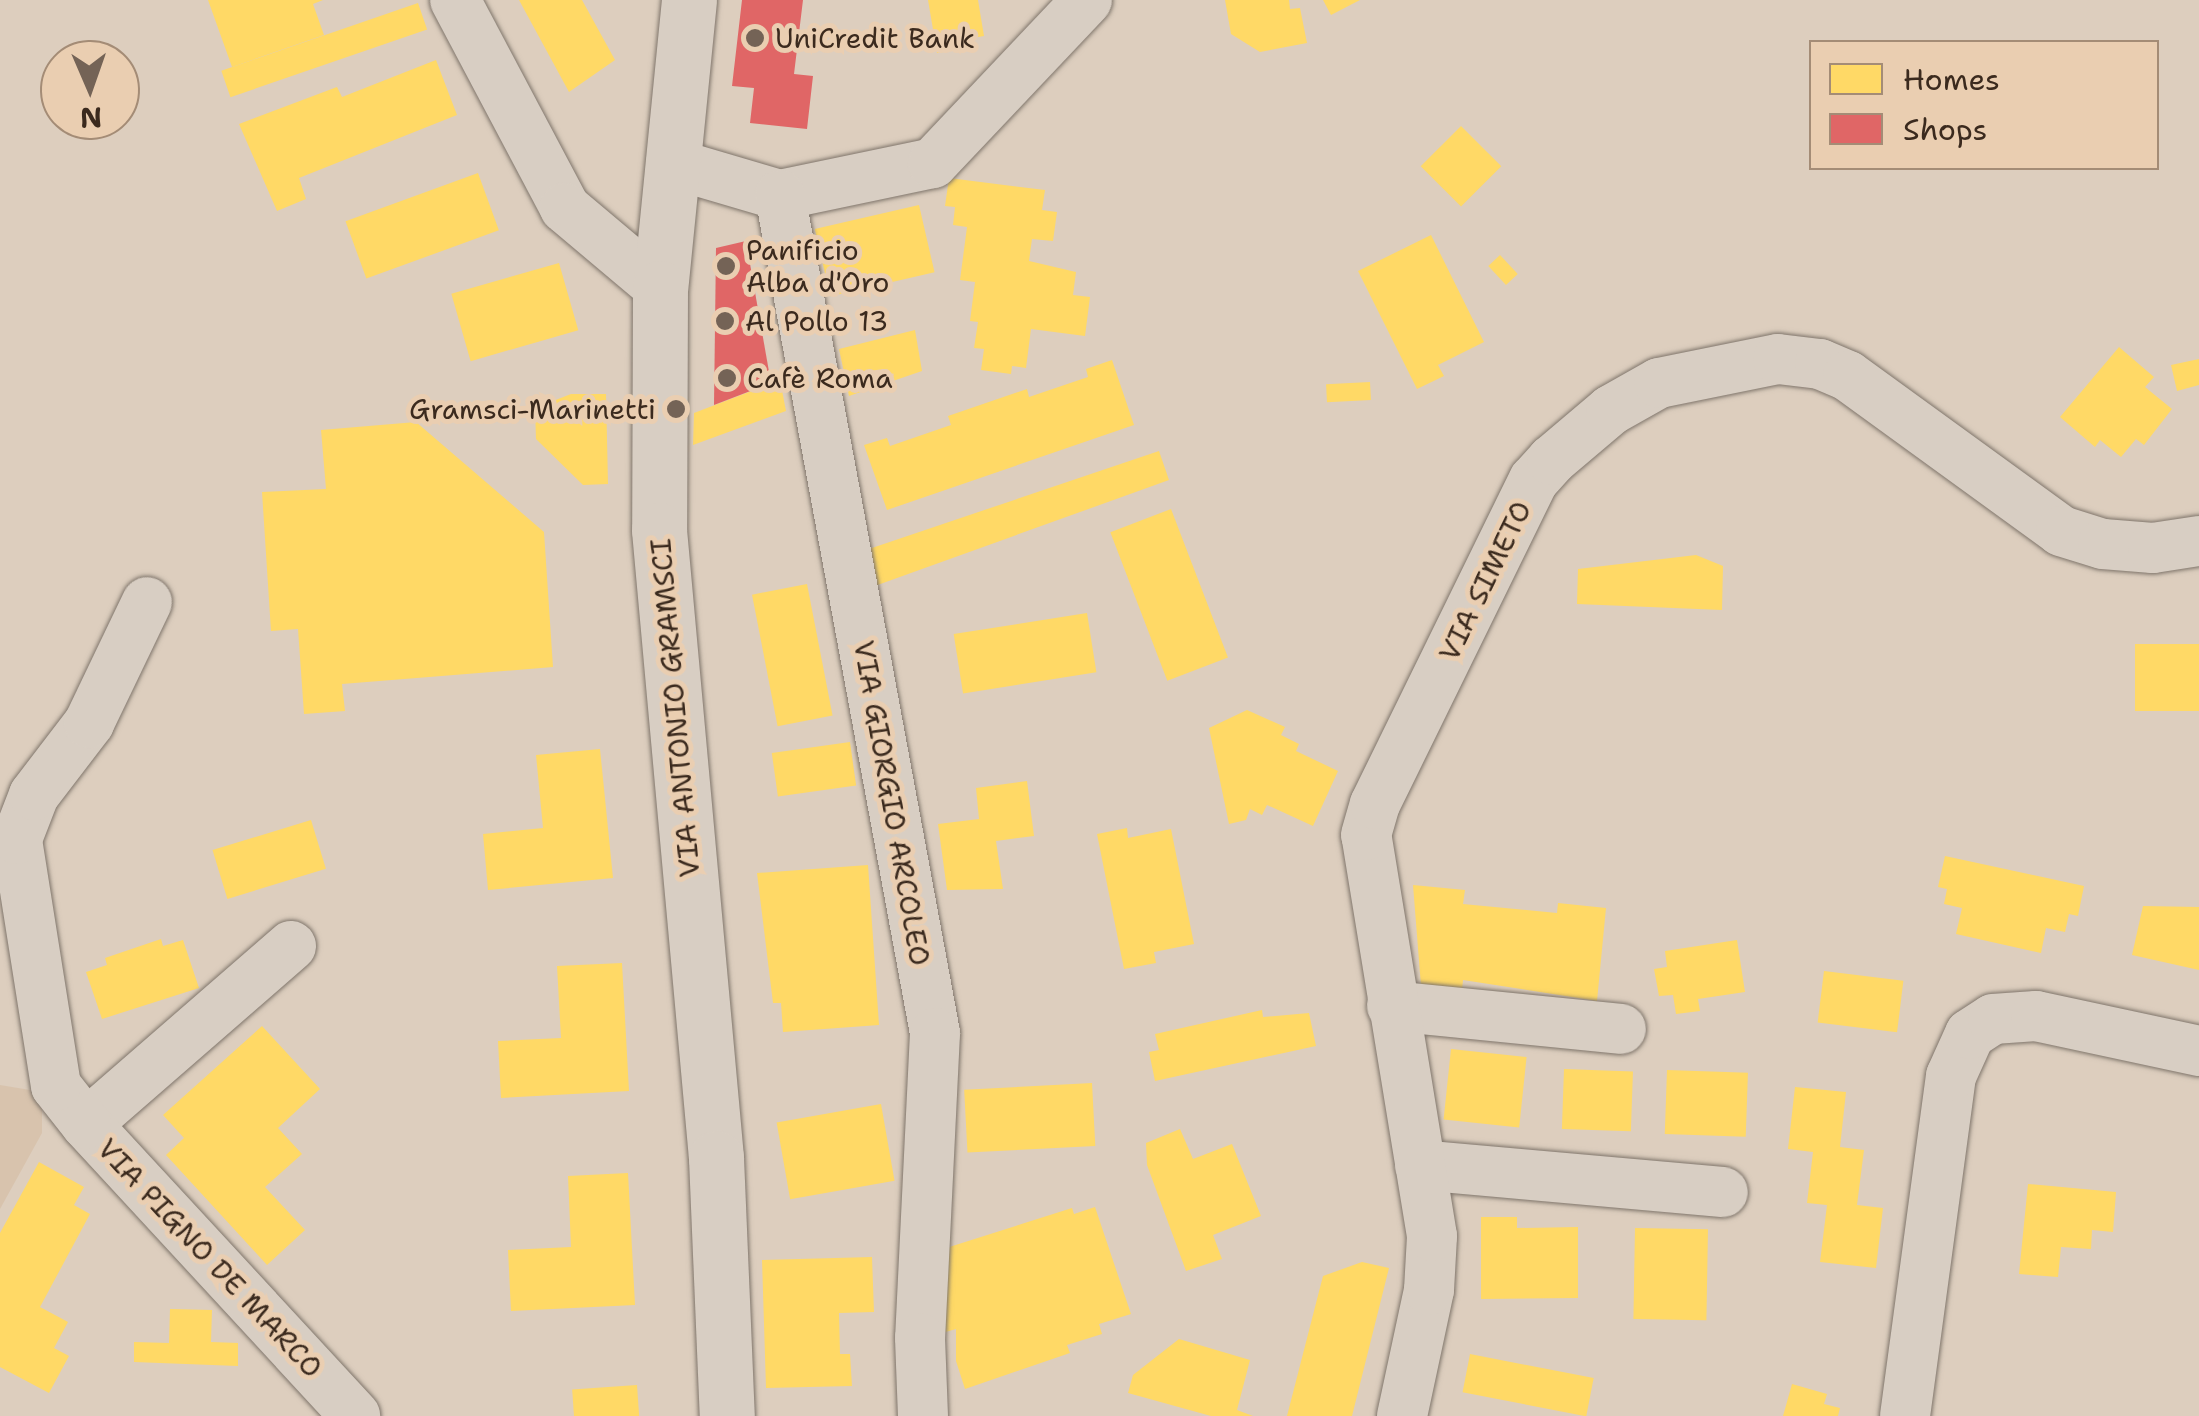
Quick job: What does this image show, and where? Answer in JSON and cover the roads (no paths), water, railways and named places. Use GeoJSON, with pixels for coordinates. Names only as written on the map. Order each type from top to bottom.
{"type":"FeatureCollection","features":[{"type":"Feature","properties":{"kind":"main road","name":"VIA ANTONIO GRAMSCI"},"geometry":{"type":"LineString","coordinates":[[690,0],[660,288],[659,530],[716,1158],[727,1416]]}},
{"type":"Feature","properties":{"kind":"street"},"geometry":{"type":"LineString","coordinates":[[455,0],[565,208],[660,288]]}},
{"type":"Feature","properties":{"kind":"street"},"geometry":{"type":"LineString","coordinates":[[671,164],[780,196],[933,163],[1088,0]]}},
{"type":"Feature","properties":{"kind":"street","name":"VIA GIORGIO ARCOLEO"},"geometry":{"type":"LineString","coordinates":[[780,196],[935,1033],[920,1338],[923,1416]]}},
{"type":"Feature","properties":{"kind":"street","name":"VIA SIMETO"},"geometry":{"type":"LineString","coordinates":[[1402,1416],[1429,1290],[1432,1236],[1368,874],[1366,836],[1375,804],[1534,480],[1627,401],[1659,383],[1720,367],[1778,359],[1820,364],[1848,376],[2062,531],[2103,544],[2153,548],[2199,541]]}},
{"type":"Feature","properties":{"kind":"street"},"geometry":{"type":"LineString","coordinates":[[86,1124],[56,1086],[18,839],[34,795],[89,722],[147,602]]}},
{"type":"Feature","properties":{"kind":"street","name":"VIA PIGNO DE MARCO"},"geometry":{"type":"LineString","coordinates":[[292,946],[86,1124],[355,1416]]}},
{"type":"Feature","properties":{"kind":"street"},"geometry":{"type":"LineString","coordinates":[[1392,1006],[1621,1029]]}},
{"type":"Feature","properties":{"kind":"street"},"geometry":{"type":"LineString","coordinates":[[1905,1416],[1951,1076],[1970,1034],[1993,1020],[2036,1016],[2199,1051]]}},
{"type":"Feature","properties":{"kind":"street"},"geometry":{"type":"LineString","coordinates":[[1420,1165],[1722,1192]]}},
{"type":"Feature","properties":{"kind":"place","name":"UniCredit Bank"},"geometry":{"type":"Point","coordinates":[755,38]}},
{"type":"Feature","properties":{"kind":"place","name":"Panificio Alba d'Oro"},"geometry":{"type":"Point","coordinates":[726,266]}},
{"type":"Feature","properties":{"kind":"place","name":"Al Pollo 13"},"geometry":{"type":"Point","coordinates":[725,321]}},
{"type":"Feature","properties":{"kind":"place","name":"Cafè Roma"},"geometry":{"type":"Point","coordinates":[727,378]}},
{"type":"Feature","properties":{"kind":"place","name":"Gramsci-Marinetti"},"geometry":{"type":"Point","coordinates":[676,409]}}]}
